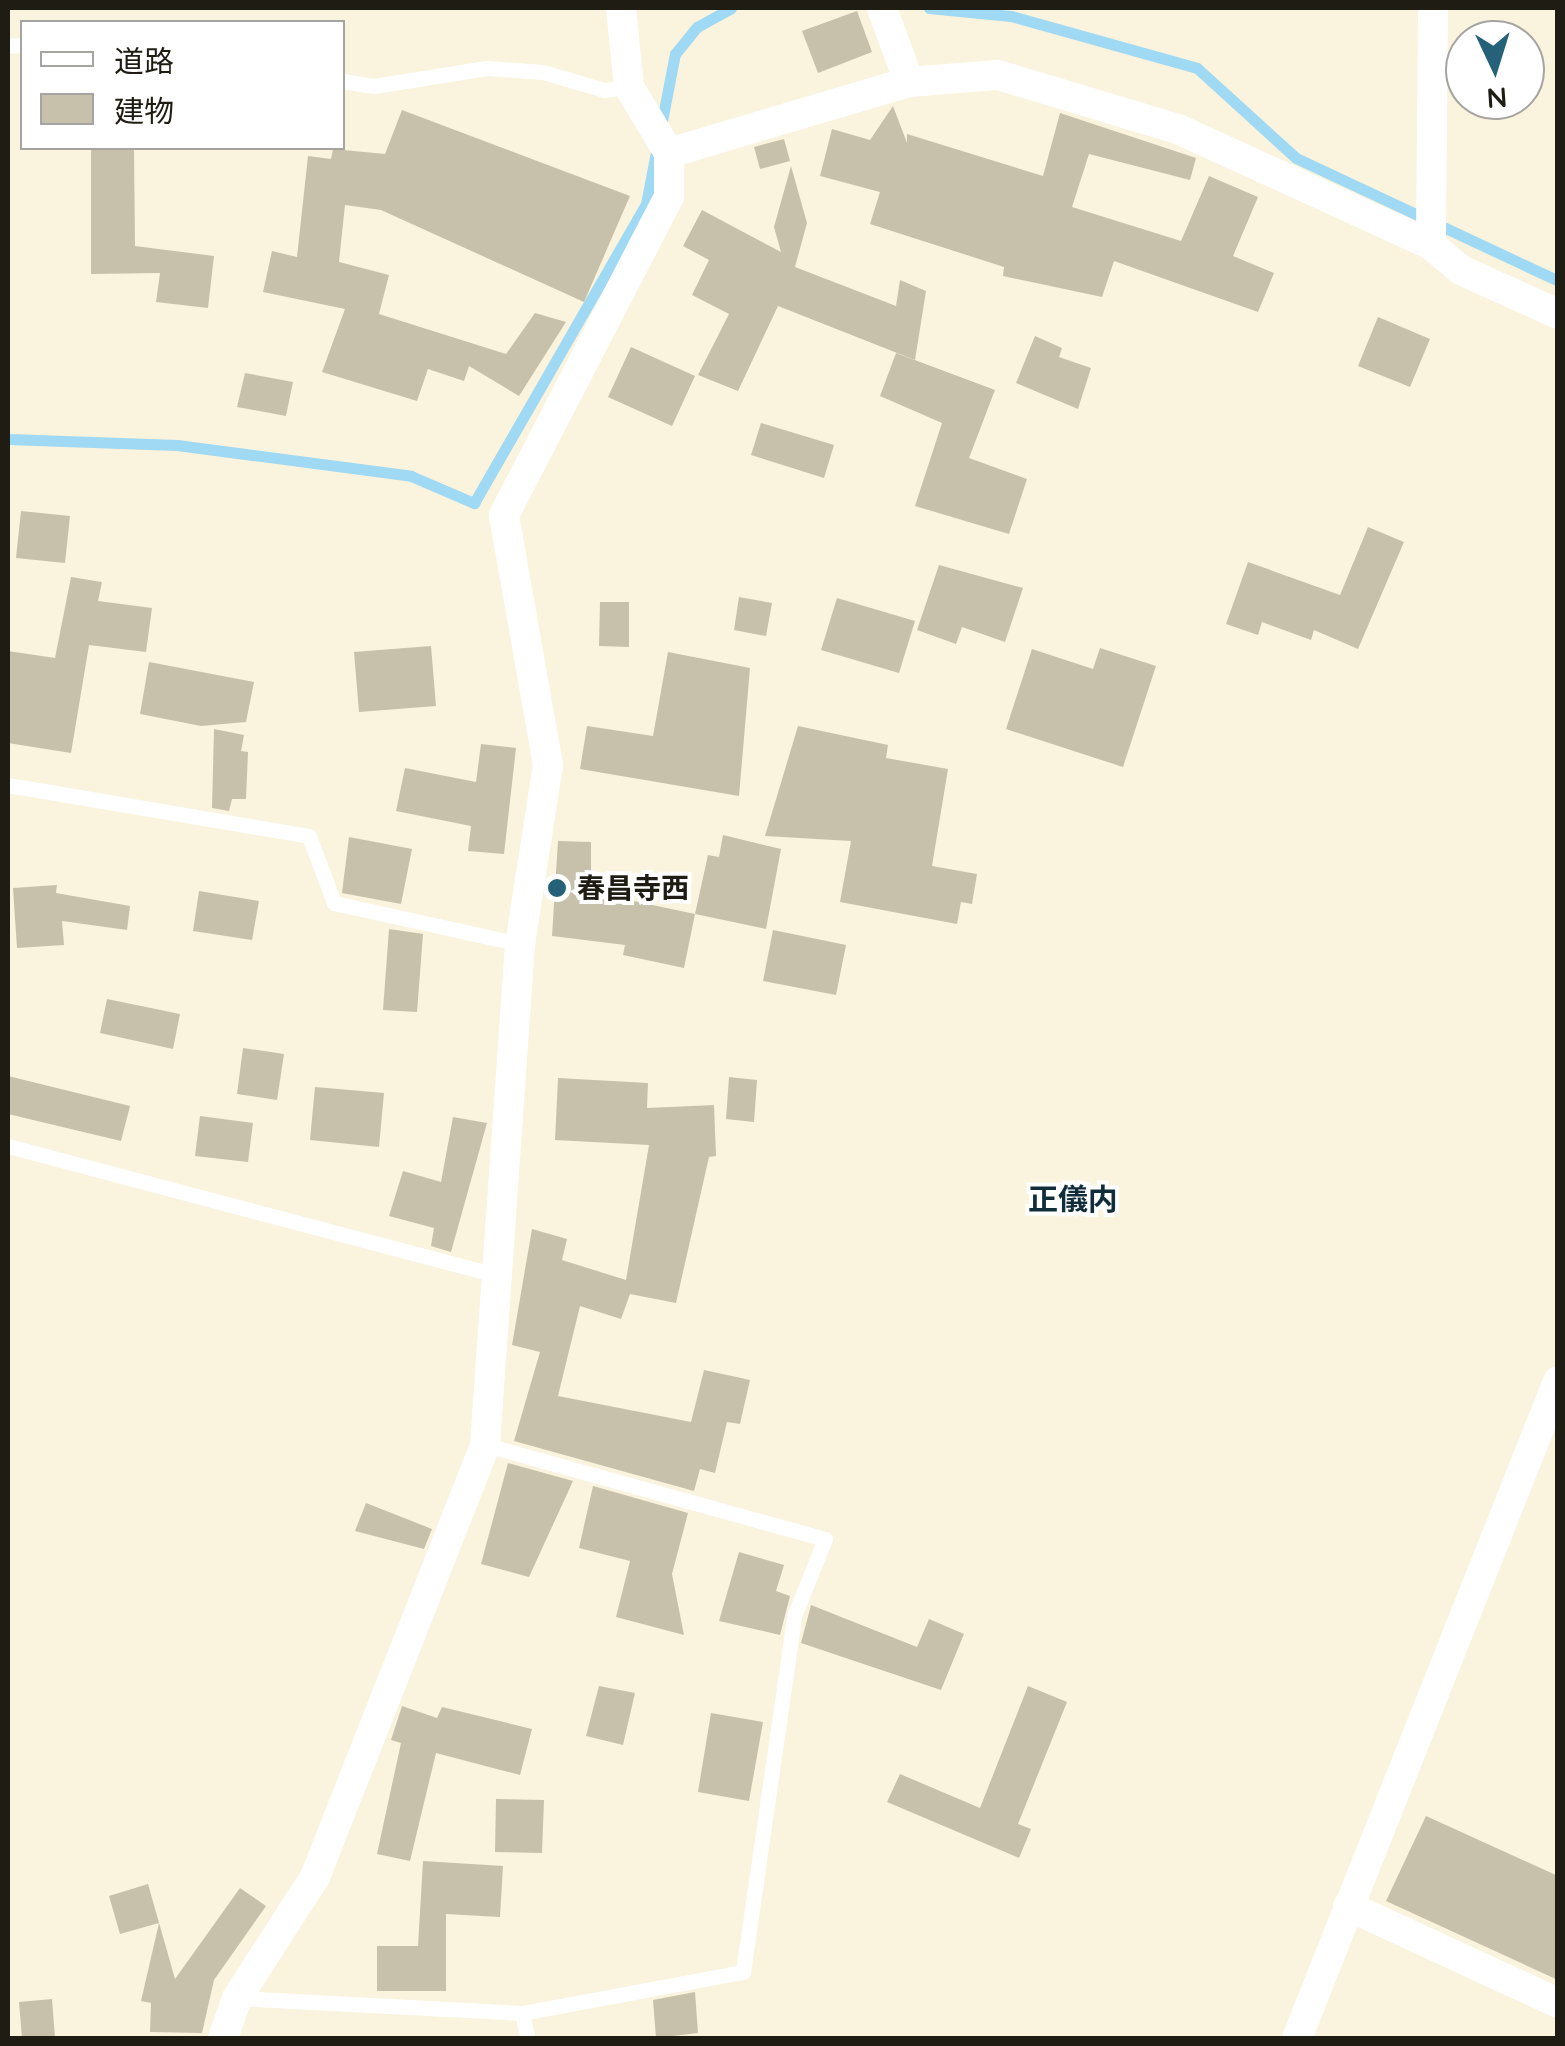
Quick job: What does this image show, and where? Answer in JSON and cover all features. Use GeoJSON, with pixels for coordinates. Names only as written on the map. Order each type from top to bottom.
{"type":"FeatureCollection","features":[{"type":"Feature","properties":{"kind":"street"},"geometry":{"type":"LineString","coordinates":[[223,2038],[237,1998],[316,1877],[485,1445],[492,1274],[506,1180],[520,944],[548,766],[504,515],[668,196],[670,153],[629,87],[621,8]]}},
{"type":"Feature","properties":{"kind":"street"},"geometry":{"type":"LineString","coordinates":[[882,8],[910,82]]}},
{"type":"Feature","properties":{"kind":"street"},"geometry":{"type":"LineString","coordinates":[[1431,245],[1433,8]]}},
{"type":"Feature","properties":{"kind":"street"},"geometry":{"type":"LineString","coordinates":[[670,153],[910,82],[998,75],[1055,88],[1178,129],[1431,245],[1460,270],[1558,314]]}},
{"type":"Feature","properties":{"kind":"street"},"geometry":{"type":"LineString","coordinates":[[1297,2038],[1558,1381]]}},
{"type":"Feature","properties":{"kind":"street"},"geometry":{"type":"LineString","coordinates":[[1348,1906],[1558,2003]]}},
{"type":"Feature","properties":{"kind":"lane"},"geometry":{"type":"LineString","coordinates":[[345,81],[374,86],[487,68],[542,72],[604,90],[629,87]]}},
{"type":"Feature","properties":{"kind":"lane"},"geometry":{"type":"LineString","coordinates":[[8,785],[309,836],[334,903],[520,944]]}},
{"type":"Feature","properties":{"kind":"lane"},"geometry":{"type":"LineString","coordinates":[[8,1146],[492,1274]]}},
{"type":"Feature","properties":{"kind":"lane"},"geometry":{"type":"LineString","coordinates":[[237,1998],[522,2013],[744,1972],[794,1616],[824,1540],[485,1445]]}},
{"type":"Feature","properties":{"kind":"lane"},"geometry":{"type":"LineString","coordinates":[[522,2013],[528,2038]]}},
{"type":"Feature","properties":{"kind":"building"},"geometry":{"type":"Polygon","coordinates":[[[857,11],[872,52],[818,73],[802,31],[857,11]]]}},
{"type":"Feature","properties":{"kind":"building"},"geometry":{"type":"Polygon","coordinates":[[[893,106],[907,143],[907,134],[1043,176],[1060,113],[1196,158],[1190,180],[1089,154],[1072,207],[1181,241],[1209,176],[1258,197],[1233,256],[1274,273],[1258,312],[1114,261],[1102,297],[1003,276],[1004,267],[870,224],[880,192],[820,176],[832,129],[870,140],[893,106]]]}},
{"type":"Feature","properties":{"kind":"building"},"geometry":{"type":"Polygon","coordinates":[[[402,110],[630,196],[584,302],[381,210],[345,205],[339,262],[389,275],[379,314],[506,354],[535,313],[566,322],[519,396],[469,366],[464,381],[428,369],[417,401],[322,372],[345,309],[263,292],[272,251],[297,257],[308,156],[331,159],[333,150],[385,154],[402,110]]]}},
{"type":"Feature","properties":{"kind":"building"},"geometry":{"type":"Polygon","coordinates":[[[784,139],[790,161],[760,169],[754,147],[784,139]]]}},
{"type":"Feature","properties":{"kind":"building"},"geometry":{"type":"Polygon","coordinates":[[[91,150],[134,150],[135,246],[214,256],[208,308],[156,302],[160,273],[91,274],[91,150]]]}},
{"type":"Feature","properties":{"kind":"building"},"geometry":{"type":"Polygon","coordinates":[[[791,166],[807,223],[795,267],[896,306],[900,280],[926,291],[915,360],[778,306],[738,391],[698,375],[729,314],[692,295],[709,260],[683,246],[702,210],[781,252],[774,227],[791,166]]]}},
{"type":"Feature","properties":{"kind":"building"},"geometry":{"type":"Polygon","coordinates":[[[1378,317],[1430,339],[1410,387],[1358,366],[1378,317]]]}},
{"type":"Feature","properties":{"kind":"building"},"geometry":{"type":"Polygon","coordinates":[[[1035,336],[1062,348],[1059,357],[1091,368],[1078,409],[1016,383],[1035,336]]]}},
{"type":"Feature","properties":{"kind":"building"},"geometry":{"type":"Polygon","coordinates":[[[631,347],[695,376],[672,426],[608,397],[631,347]]]}},
{"type":"Feature","properties":{"kind":"building"},"geometry":{"type":"Polygon","coordinates":[[[896,353],[995,390],[969,458],[1027,479],[1009,534],[915,506],[942,423],[880,396],[896,353]]]}},
{"type":"Feature","properties":{"kind":"building"},"geometry":{"type":"Polygon","coordinates":[[[245,373],[293,382],[286,416],[237,407],[245,373]]]}},
{"type":"Feature","properties":{"kind":"building"},"geometry":{"type":"Polygon","coordinates":[[[761,423],[834,445],[824,478],[751,455],[761,423]]]}},
{"type":"Feature","properties":{"kind":"building"},"geometry":{"type":"Polygon","coordinates":[[[21,511],[70,516],[65,563],[16,558],[21,511]]]}},
{"type":"Feature","properties":{"kind":"building"},"geometry":{"type":"Polygon","coordinates":[[[1368,527],[1404,542],[1358,649],[1314,630],[1311,640],[1262,622],[1258,635],[1226,624],[1248,562],[1340,595],[1368,527]]]}},
{"type":"Feature","properties":{"kind":"building"},"geometry":{"type":"Polygon","coordinates":[[[939,565],[1023,588],[1005,642],[962,627],[956,644],[917,630],[939,565]]]}},
{"type":"Feature","properties":{"kind":"building"},"geometry":{"type":"Polygon","coordinates":[[[71,577],[102,582],[98,601],[152,608],[146,652],[89,645],[71,753],[8,743],[8,651],[55,658],[71,577]]]}},
{"type":"Feature","properties":{"kind":"building"},"geometry":{"type":"Polygon","coordinates":[[[739,597],[772,603],[766,636],[734,630],[739,597]]]}},
{"type":"Feature","properties":{"kind":"building"},"geometry":{"type":"Polygon","coordinates":[[[837,598],[915,621],[899,673],[821,650],[837,598]]]}},
{"type":"Feature","properties":{"kind":"building"},"geometry":{"type":"Polygon","coordinates":[[[600,602],[629,602],[629,647],[599,646],[600,602]]]}},
{"type":"Feature","properties":{"kind":"building"},"geometry":{"type":"Polygon","coordinates":[[[431,646],[436,706],[359,712],[354,652],[431,646]]]}},
{"type":"Feature","properties":{"kind":"building"},"geometry":{"type":"Polygon","coordinates":[[[1100,648],[1156,666],[1123,767],[1006,729],[1032,649],[1093,669],[1100,648]]]}},
{"type":"Feature","properties":{"kind":"building"},"geometry":{"type":"Polygon","coordinates":[[[668,652],[750,668],[739,796],[580,769],[587,726],[653,736],[668,652]]]}},
{"type":"Feature","properties":{"kind":"building"},"geometry":{"type":"Polygon","coordinates":[[[149,662],[254,682],[246,722],[201,726],[140,714],[149,662]]]}},
{"type":"Feature","properties":{"kind":"building"},"geometry":{"type":"Polygon","coordinates":[[[798,726],[888,745],[886,758],[948,769],[932,866],[977,874],[972,904],[961,902],[957,924],[840,902],[851,841],[765,836],[798,726]]]}},
{"type":"Feature","properties":{"kind":"building"},"geometry":{"type":"Polygon","coordinates":[[[214,729],[244,735],[241,751],[248,752],[246,799],[232,799],[229,811],[212,808],[214,729]]]}},
{"type":"Feature","properties":{"kind":"building"},"geometry":{"type":"Polygon","coordinates":[[[481,744],[516,748],[504,854],[468,851],[471,826],[396,811],[405,768],[476,782],[481,744]]]}},
{"type":"Feature","properties":{"kind":"building"},"geometry":{"type":"Polygon","coordinates":[[[723,835],[781,849],[766,929],[695,914],[708,855],[719,857],[723,835]]]}},
{"type":"Feature","properties":{"kind":"building"},"geometry":{"type":"Polygon","coordinates":[[[349,837],[412,849],[401,904],[342,893],[349,837]]]}},
{"type":"Feature","properties":{"kind":"building"},"geometry":{"type":"Polygon","coordinates":[[[558,841],[591,842],[591,892],[695,914],[684,968],[623,955],[625,945],[552,936],[558,841]]]}},
{"type":"Feature","properties":{"kind":"building"},"geometry":{"type":"Polygon","coordinates":[[[57,885],[56,893],[130,906],[127,930],[62,921],[64,945],[17,948],[13,888],[57,885]]]}},
{"type":"Feature","properties":{"kind":"building"},"geometry":{"type":"Polygon","coordinates":[[[199,891],[259,901],[252,940],[193,931],[199,891]]]}},
{"type":"Feature","properties":{"kind":"building"},"geometry":{"type":"Polygon","coordinates":[[[389,929],[423,934],[417,1012],[383,1010],[389,929]]]}},
{"type":"Feature","properties":{"kind":"building"},"geometry":{"type":"Polygon","coordinates":[[[773,930],[846,945],[836,995],[763,981],[773,930]]]}},
{"type":"Feature","properties":{"kind":"building"},"geometry":{"type":"Polygon","coordinates":[[[107,999],[180,1014],[173,1049],[100,1033],[107,999]]]}},
{"type":"Feature","properties":{"kind":"building"},"geometry":{"type":"Polygon","coordinates":[[[243,1048],[284,1054],[277,1100],[237,1094],[243,1048]]]}},
{"type":"Feature","properties":{"kind":"building"},"geometry":{"type":"Polygon","coordinates":[[[8,1076],[130,1106],[121,1141],[8,1114],[8,1076]]]}},
{"type":"Feature","properties":{"kind":"building"},"geometry":{"type":"Polygon","coordinates":[[[729,1077],[757,1080],[754,1122],[726,1119],[729,1077]]]}},
{"type":"Feature","properties":{"kind":"building"},"geometry":{"type":"Polygon","coordinates":[[[558,1078],[648,1083],[647,1108],[714,1105],[716,1156],[709,1157],[676,1303],[630,1294],[621,1319],[580,1306],[558,1396],[691,1422],[704,1370],[750,1380],[740,1424],[727,1422],[715,1473],[700,1469],[694,1491],[514,1441],[540,1352],[512,1345],[532,1229],[567,1239],[562,1260],[626,1280],[649,1145],[555,1140],[558,1078]]]}},
{"type":"Feature","properties":{"kind":"building"},"geometry":{"type":"Polygon","coordinates":[[[315,1087],[384,1093],[379,1147],[310,1140],[315,1087]]]}},
{"type":"Feature","properties":{"kind":"building"},"geometry":{"type":"Polygon","coordinates":[[[200,1116],[253,1123],[248,1162],[195,1156],[200,1116]]]}},
{"type":"Feature","properties":{"kind":"building"},"geometry":{"type":"Polygon","coordinates":[[[453,1117],[487,1123],[451,1252],[431,1246],[434,1228],[389,1216],[403,1171],[441,1182],[453,1117]]]}},
{"type":"Feature","properties":{"kind":"building"},"geometry":{"type":"Polygon","coordinates":[[[508,1463],[573,1481],[529,1577],[481,1564],[508,1463]]]}},
{"type":"Feature","properties":{"kind":"building"},"geometry":{"type":"Polygon","coordinates":[[[593,1486],[688,1513],[672,1574],[684,1635],[616,1617],[630,1561],[579,1548],[593,1486]]]}},
{"type":"Feature","properties":{"kind":"building"},"geometry":{"type":"Polygon","coordinates":[[[366,1503],[432,1529],[424,1549],[355,1531],[366,1503]]]}},
{"type":"Feature","properties":{"kind":"building"},"geometry":{"type":"Polygon","coordinates":[[[739,1552],[784,1565],[776,1591],[790,1596],[780,1635],[719,1621],[739,1552]]]}},
{"type":"Feature","properties":{"kind":"building"},"geometry":{"type":"Polygon","coordinates":[[[811,1605],[917,1647],[929,1619],[964,1634],[941,1690],[801,1643],[811,1605]]]}},
{"type":"Feature","properties":{"kind":"building"},"geometry":{"type":"Polygon","coordinates":[[[599,1686],[635,1693],[623,1745],[586,1736],[599,1686]]]}},
{"type":"Feature","properties":{"kind":"building"},"geometry":{"type":"Polygon","coordinates":[[[1028,1686],[1067,1702],[1018,1824],[1031,1829],[1019,1858],[887,1802],[900,1774],[980,1808],[1028,1686]]]}},
{"type":"Feature","properties":{"kind":"building"},"geometry":{"type":"Polygon","coordinates":[[[402,1706],[437,1718],[442,1707],[532,1729],[520,1775],[436,1753],[410,1861],[377,1854],[401,1743],[391,1740],[402,1706]]]}},
{"type":"Feature","properties":{"kind":"building"},"geometry":{"type":"Polygon","coordinates":[[[711,1713],[763,1722],[749,1801],[698,1792],[711,1713]]]}},
{"type":"Feature","properties":{"kind":"building"},"geometry":{"type":"Polygon","coordinates":[[[496,1799],[544,1800],[542,1853],[495,1852],[496,1799]]]}},
{"type":"Feature","properties":{"kind":"building"},"geometry":{"type":"Polygon","coordinates":[[[1426,1816],[1558,1876],[1558,1980],[1386,1901],[1426,1816]]]}},
{"type":"Feature","properties":{"kind":"building"},"geometry":{"type":"Polygon","coordinates":[[[423,1861],[503,1866],[500,1917],[446,1914],[446,1991],[377,1991],[377,1946],[418,1946],[423,1861]]]}},
{"type":"Feature","properties":{"kind":"building"},"geometry":{"type":"Polygon","coordinates":[[[148,1884],[175,1979],[240,1888],[266,1906],[214,1980],[202,2033],[150,2032],[151,2003],[141,2001],[159,1923],[120,1934],[109,1896],[148,1884]]]}},
{"type":"Feature","properties":{"kind":"building"},"geometry":{"type":"Polygon","coordinates":[[[695,1992],[698,2033],[656,2038],[653,2000],[695,1992]]]}},
{"type":"Feature","properties":{"kind":"building"},"geometry":{"type":"Polygon","coordinates":[[[52,1999],[55,2038],[22,2038],[19,2002],[52,1999]]]}},
{"type":"Feature","properties":{"kind":"waterway"},"geometry":{"type":"LineString","coordinates":[[8,439],[177,445],[411,476],[474,503],[646,204],[675,54],[697,27],[731,8]]}},
{"type":"Feature","properties":{"kind":"waterway"},"geometry":{"type":"LineString","coordinates":[[929,8],[1011,16],[1197,68],[1296,158],[1558,281]]}},
{"type":"Feature","properties":{"kind":"place","name":"春昌寺西"},"geometry":{"type":"Point","coordinates":[557,888]}},
{"type":"Feature","properties":{"kind":"district","name":"正儀内"},"geometry":{"type":"Point","coordinates":[1073,1199]}}]}
